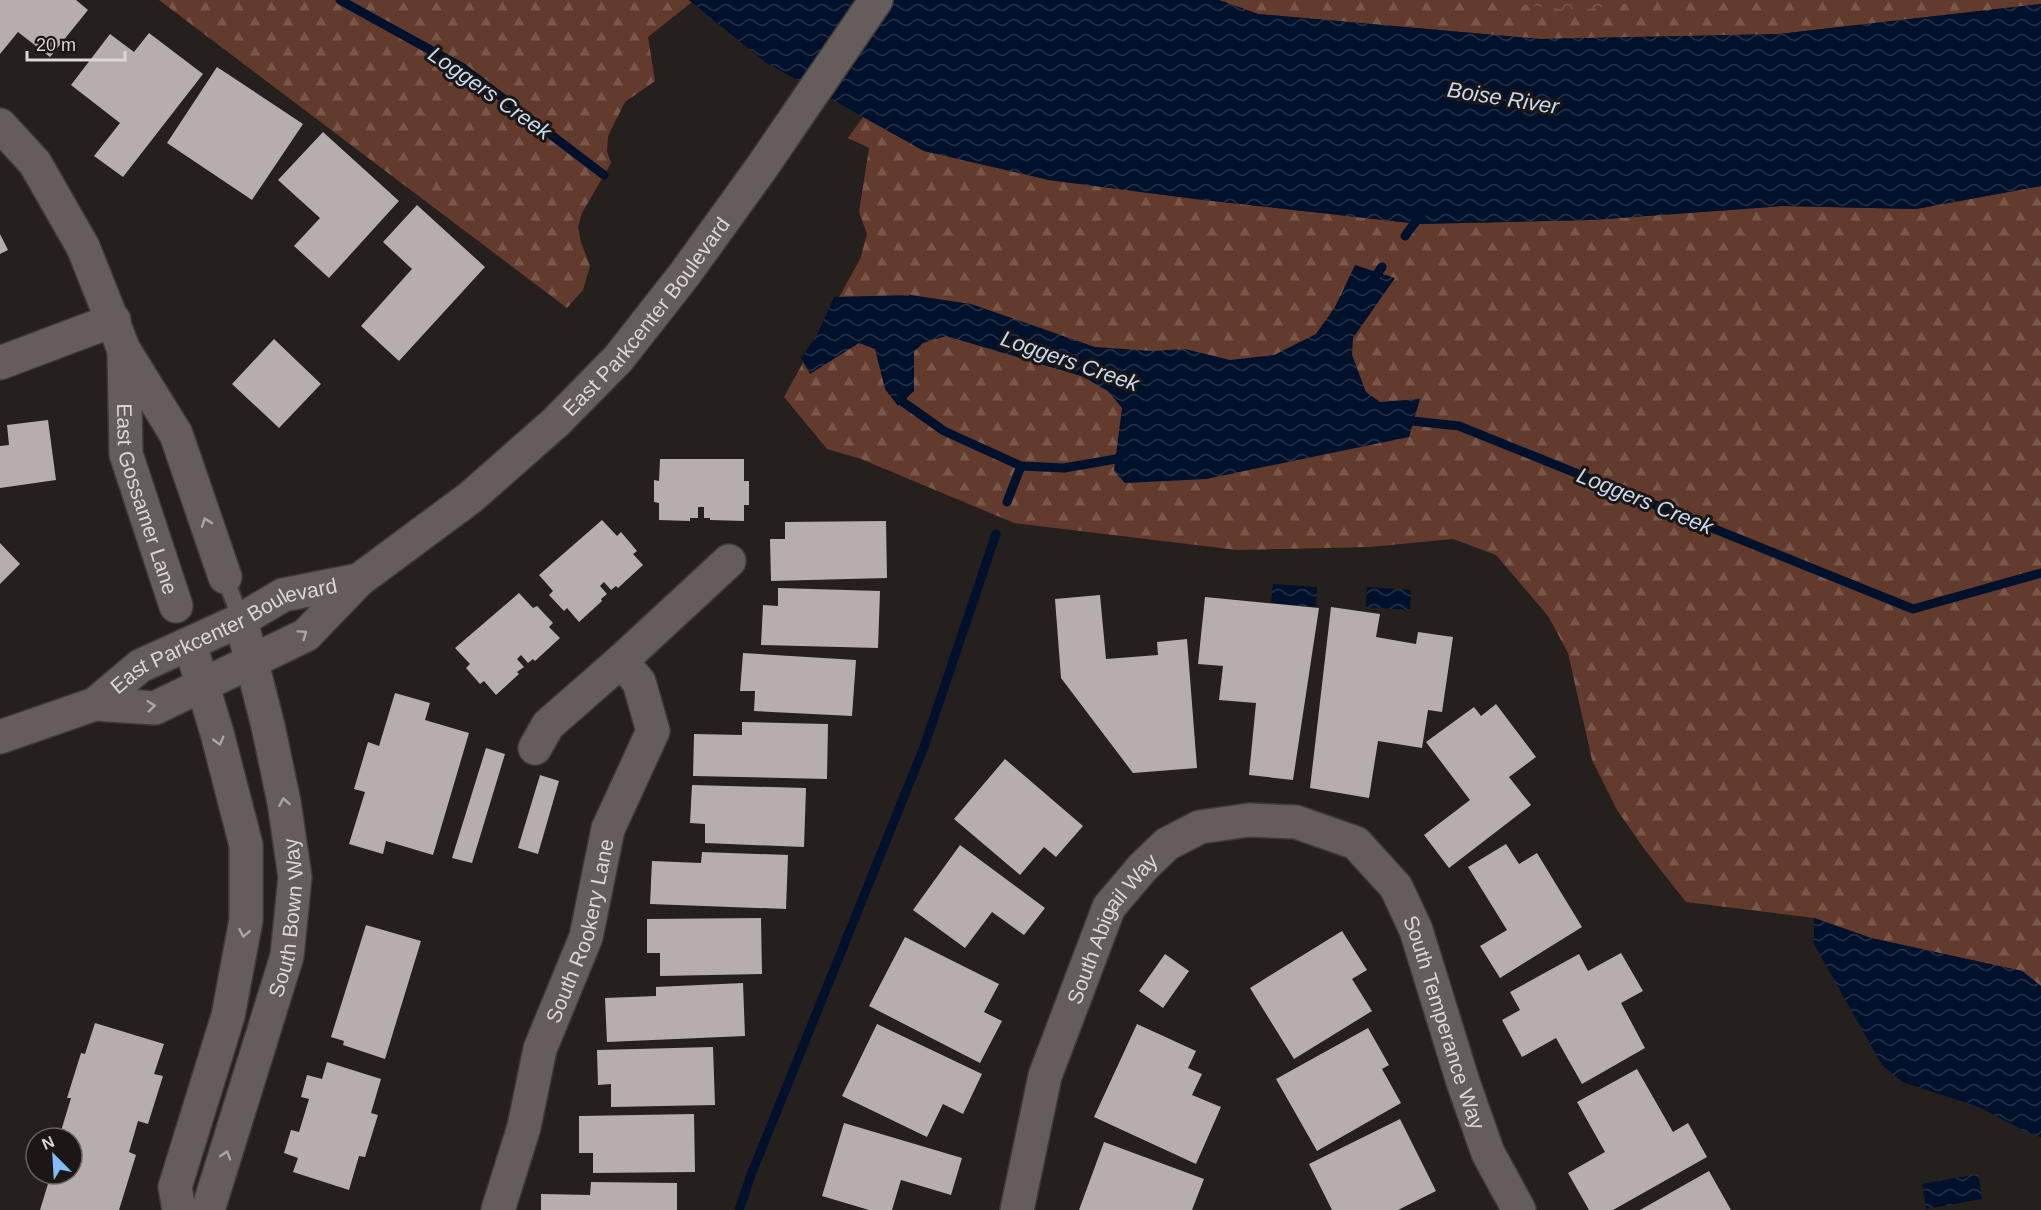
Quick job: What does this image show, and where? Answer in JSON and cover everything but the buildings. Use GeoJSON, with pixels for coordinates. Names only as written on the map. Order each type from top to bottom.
{"type":"FeatureCollection","features":[{"type":"Feature","properties":{"kind":"street","name":"East Parkcenter Boulevard"},"geometry":{"type":"LineString","coordinates":[[95,704],[155,708],[306,635],[359,580],[471,497],[556,422],[618,359],[684,275],[876,0]]}},
{"type":"Feature","properties":{"kind":"street","name":"East Gossamer Lane"},"geometry":{"type":"LineString","coordinates":[[0,125],[35,164],[78,237],[119,335],[176,434],[225,577]]}},
{"type":"Feature","properties":{"kind":"street","name":"East Gossamer Lane"},"geometry":{"type":"LineString","coordinates":[[119,335],[126,454],[176,606]]}},
{"type":"Feature","properties":{"kind":"street"},"geometry":{"type":"LineString","coordinates":[[0,363],[119,335]]}},
{"type":"Feature","properties":{"kind":"street"},"geometry":{"type":"LineString","coordinates":[[535,748],[548,725],[729,561]]}},
{"type":"Feature","properties":{"kind":"street","name":"East Parkcenter Boulevard"},"geometry":{"type":"LineString","coordinates":[[0,737],[95,704],[140,666],[241,620],[284,595],[359,580]]}},
{"type":"Feature","properties":{"kind":"street","name":"South Bown Way"},"geometry":{"type":"LineString","coordinates":[[208,1210],[287,956],[295,877],[284,802],[265,711],[241,620]]}},
{"type":"Feature","properties":{"kind":"street","name":"South Bown Way"},"geometry":{"type":"LineString","coordinates":[[179,1210],[175,1187],[228,1016],[246,920],[246,845],[217,733],[190,644]]}},
{"type":"Feature","properties":{"kind":"street","name":"South Rookery Lane"},"geometry":{"type":"LineString","coordinates":[[498,1210],[524,1126],[540,1049],[586,937],[608,829],[652,731],[639,682],[621,661]]}},
{"type":"Feature","properties":{"kind":"street","name":"South Abigail Way"},"geometry":{"type":"LineString","coordinates":[[1017,1210],[1046,1076],[1109,907],[1143,867],[1167,844],[1200,826],[1249,820],[1296,822],[1356,843]]}},
{"type":"Feature","properties":{"kind":"street","name":"South Temperance Way"},"geometry":{"type":"LineString","coordinates":[[1356,843],[1396,887],[1416,930],[1463,1082],[1488,1153],[1519,1210]]}},
{"type":"Feature","properties":{"kind":"lane","name":"East Gossamer Lane"},"geometry":{"type":"LineString","coordinates":[[225,577],[241,620]]}},
{"type":"Feature","properties":{"kind":"lane","name":"East Gossamer Lane"},"geometry":{"type":"LineString","coordinates":[[176,606],[190,644]]}},
{"type":"Feature","properties":{"kind":"green space"},"geometry":{"type":"Polygon","coordinates":[[[159,0],[689,0],[692,2],[648,37],[655,81],[625,102],[608,136],[607,151],[611,163],[582,213],[578,227],[590,266],[583,290],[567,308],[159,0]]]}},
{"type":"Feature","properties":{"kind":"green space"},"geometry":{"type":"Polygon","coordinates":[[[1219,0],[2041,0],[2041,4],[1778,34],[1540,39],[1258,14],[1219,0]]]}},
{"type":"Feature","properties":{"kind":"green space"},"geometry":{"type":"Polygon","coordinates":[[[1485,0],[1651,0],[1576,11],[1485,0]]]}},
{"type":"Feature","properties":{"kind":"green space"},"geometry":{"type":"Polygon","coordinates":[[[863,117],[924,151],[1049,180],[1419,224],[1592,220],[1782,206],[1916,209],[2041,186],[2041,986],[2022,971],[1871,938],[1814,918],[1686,902],[1617,810],[1592,760],[1568,653],[1548,616],[1496,555],[1453,539],[1370,547],[1237,550],[1014,523],[861,459],[827,449],[784,397],[860,259],[867,234],[859,212],[869,148],[848,138],[863,117]]]}},
{"type":"Feature","properties":{"kind":"water","name":"Boise River"},"geometry":{"type":"Polygon","coordinates":[[[689,0],[1219,0],[1258,14],[1540,39],[1779,34],[2041,4],[2041,186],[1916,209],[1782,206],[1592,220],[1419,224],[1049,180],[924,151],[765,62],[689,0]]]}},
{"type":"Feature","properties":{"kind":"water"},"geometry":{"type":"Polygon","coordinates":[[[1355,265],[1395,278],[1353,338],[1352,355],[1366,392],[1380,402],[1420,399],[1409,437],[1206,479],[1125,483],[1114,471],[1122,408],[1108,391],[1081,376],[946,336],[923,343],[914,352],[914,391],[898,406],[885,389],[875,349],[859,343],[810,374],[801,358],[817,335],[834,297],[911,295],[971,304],[1095,347],[1152,351],[1185,349],[1230,360],[1274,355],[1316,334],[1335,307],[1355,265]]]}},
{"type":"Feature","properties":{"kind":"water"},"geometry":{"type":"Polygon","coordinates":[[[1273,584],[1317,587],[1316,607],[1271,603],[1273,584]]]}},
{"type":"Feature","properties":{"kind":"water"},"geometry":{"type":"Polygon","coordinates":[[[1367,587],[1411,590],[1410,610],[1366,607],[1367,587]]]}},
{"type":"Feature","properties":{"kind":"water"},"geometry":{"type":"Polygon","coordinates":[[[1814,918],[1871,938],[2022,971],[2041,986],[2041,1137],[2030,1134],[1979,1107],[1902,1082],[1882,1065],[1814,944],[1814,918]]]}},
{"type":"Feature","properties":{"kind":"water"},"geometry":{"type":"Polygon","coordinates":[[[1978,1174],[1982,1199],[1926,1209],[1922,1184],[1978,1174]]]}},
{"type":"Feature","properties":{"kind":"waterway","name":"Loggers Creek"},"geometry":{"type":"LineString","coordinates":[[340,0],[463,68],[604,175]]}},
{"type":"Feature","properties":{"kind":"waterway"},"geometry":{"type":"LineString","coordinates":[[1405,236],[1422,213]]}},
{"type":"Feature","properties":{"kind":"waterway"},"geometry":{"type":"LineString","coordinates":[[1371,282],[1382,267]]}},
{"type":"Feature","properties":{"kind":"waterway","name":"Loggers Creek"},"geometry":{"type":"LineString","coordinates":[[900,390],[903,402],[944,431],[1021,466],[1064,468],[1116,459],[1125,454]]}},
{"type":"Feature","properties":{"kind":"waterway","name":"Loggers Creek"},"geometry":{"type":"LineString","coordinates":[[1403,420],[1459,426],[1913,609],[2041,573]]}},
{"type":"Feature","properties":{"kind":"waterway"},"geometry":{"type":"LineString","coordinates":[[1007,502],[1021,466]]}},
{"type":"Feature","properties":{"kind":"waterway"},"geometry":{"type":"LineString","coordinates":[[739,1210],[751,1175],[924,747],[996,534]]}}]}
